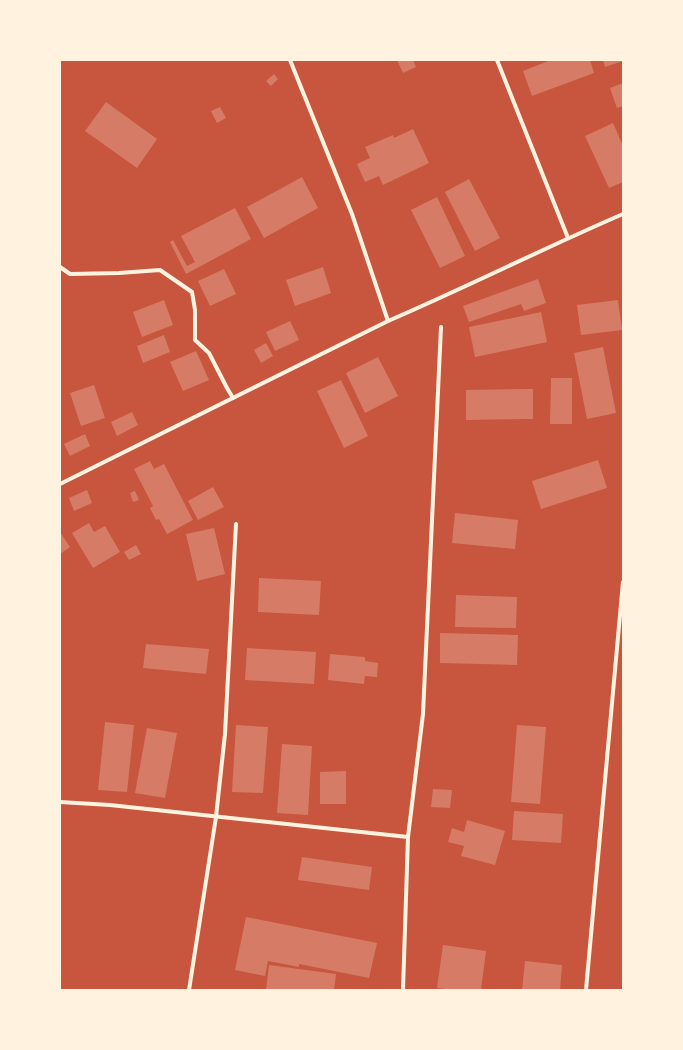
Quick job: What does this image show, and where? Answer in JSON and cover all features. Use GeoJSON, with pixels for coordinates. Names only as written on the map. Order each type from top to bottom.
{"type":"FeatureCollection","features":[{"type":"Feature","properties":{"kind":"street"},"geometry":{"type":"LineString","coordinates":[[290,60],[352,214],[388,321]]}},
{"type":"Feature","properties":{"kind":"street"},"geometry":{"type":"LineString","coordinates":[[497,60],[568,238]]}},
{"type":"Feature","properties":{"kind":"street"},"geometry":{"type":"LineString","coordinates":[[60,484],[388,321],[440,299],[568,238],[623,214]]}},
{"type":"Feature","properties":{"kind":"street"},"geometry":{"type":"LineString","coordinates":[[60,267],[70,274],[160,270],[192,292],[195,310],[195,340],[210,353],[233,398]]}},
{"type":"Feature","properties":{"kind":"street"},"geometry":{"type":"LineString","coordinates":[[403,990],[408,837],[423,714],[441,327]]}},
{"type":"Feature","properties":{"kind":"street"},"geometry":{"type":"LineString","coordinates":[[189,990],[216,817],[225,734],[236,524]]}},
{"type":"Feature","properties":{"kind":"street"},"geometry":{"type":"LineString","coordinates":[[586,990],[623,582]]}},
{"type":"Feature","properties":{"kind":"street"},"geometry":{"type":"LineString","coordinates":[[60,802],[110,805],[408,837]]}},
{"type":"Feature","properties":{"kind":"building"},"geometry":{"type":"Polygon","coordinates":[[[397,60],[413,60],[416,67],[403,73],[397,60]]]}},
{"type":"Feature","properties":{"kind":"building"},"geometry":{"type":"Polygon","coordinates":[[[551,60],[590,60],[594,73],[532,96],[523,71],[551,60]]]}},
{"type":"Feature","properties":{"kind":"building"},"geometry":{"type":"Polygon","coordinates":[[[603,60],[623,60],[623,61],[605,67],[603,60]]]}},
{"type":"Feature","properties":{"kind":"building"},"geometry":{"type":"Polygon","coordinates":[[[274,74],[278,79],[271,86],[266,81],[274,74]]]}},
{"type":"Feature","properties":{"kind":"building"},"geometry":{"type":"Polygon","coordinates":[[[623,83],[623,106],[617,108],[610,88],[623,83]]]}},
{"type":"Feature","properties":{"kind":"building"},"geometry":{"type":"Polygon","coordinates":[[[106,102],[157,139],[137,168],[85,131],[106,102]]]}},
{"type":"Feature","properties":{"kind":"building"},"geometry":{"type":"Polygon","coordinates":[[[220,107],[226,118],[217,123],[211,111],[220,107]]]}},
{"type":"Feature","properties":{"kind":"building"},"geometry":{"type":"Polygon","coordinates":[[[613,123],[623,146],[623,182],[609,188],[585,136],[613,123]]]}},
{"type":"Feature","properties":{"kind":"building"},"geometry":{"type":"Polygon","coordinates":[[[413,129],[429,163],[383,185],[379,176],[365,182],[357,164],[370,158],[365,147],[393,135],[394,138],[413,129]]]}},
{"type":"Feature","properties":{"kind":"building"},"geometry":{"type":"Polygon","coordinates":[[[302,177],[318,208],[264,238],[247,207],[302,177]]]}},
{"type":"Feature","properties":{"kind":"building"},"geometry":{"type":"Polygon","coordinates":[[[469,179],[500,238],[475,251],[445,192],[469,179]]]}},
{"type":"Feature","properties":{"kind":"building"},"geometry":{"type":"Polygon","coordinates":[[[437,197],[465,256],[440,268],[411,210],[437,197]]]}},
{"type":"Feature","properties":{"kind":"building"},"geometry":{"type":"Polygon","coordinates":[[[235,208],[251,239],[186,274],[170,242],[173,240],[187,266],[195,262],[181,236],[235,208]]]}},
{"type":"Feature","properties":{"kind":"building"},"geometry":{"type":"Polygon","coordinates":[[[323,267],[331,293],[295,306],[286,280],[323,267]]]}},
{"type":"Feature","properties":{"kind":"building"},"geometry":{"type":"Polygon","coordinates":[[[224,269],[236,294],[210,306],[198,281],[224,269]]]}},
{"type":"Feature","properties":{"kind":"building"},"geometry":{"type":"Polygon","coordinates":[[[538,279],[546,303],[524,311],[521,304],[469,322],[463,306],[538,279]]]}},
{"type":"Feature","properties":{"kind":"building"},"geometry":{"type":"Polygon","coordinates":[[[164,300],[173,325],[142,337],[133,312],[164,300]]]}},
{"type":"Feature","properties":{"kind":"building"},"geometry":{"type":"Polygon","coordinates":[[[618,300],[622,330],[581,335],[577,305],[618,300]]]}},
{"type":"Feature","properties":{"kind":"building"},"geometry":{"type":"Polygon","coordinates":[[[541,312],[547,342],[475,357],[469,327],[541,312]]]}},
{"type":"Feature","properties":{"kind":"building"},"geometry":{"type":"Polygon","coordinates":[[[290,321],[299,340],[275,351],[266,332],[290,321]]]}},
{"type":"Feature","properties":{"kind":"building"},"geometry":{"type":"Polygon","coordinates":[[[164,335],[170,352],[143,363],[137,346],[164,335]]]}},
{"type":"Feature","properties":{"kind":"building"},"geometry":{"type":"Polygon","coordinates":[[[266,343],[273,356],[261,363],[254,350],[266,343]]]}},
{"type":"Feature","properties":{"kind":"building"},"geometry":{"type":"Polygon","coordinates":[[[603,347],[616,413],[587,419],[574,353],[603,347]]]}},
{"type":"Feature","properties":{"kind":"building"},"geometry":{"type":"Polygon","coordinates":[[[196,351],[209,380],[183,391],[170,362],[196,351]]]}},
{"type":"Feature","properties":{"kind":"building"},"geometry":{"type":"Polygon","coordinates":[[[378,357],[398,396],[365,413],[346,373],[378,357]]]}},
{"type":"Feature","properties":{"kind":"building"},"geometry":{"type":"Polygon","coordinates":[[[551,378],[572,378],[572,424],[550,424],[551,378]]]}},
{"type":"Feature","properties":{"kind":"building"},"geometry":{"type":"Polygon","coordinates":[[[341,380],[368,436],[344,448],[317,391],[341,380]]]}},
{"type":"Feature","properties":{"kind":"building"},"geometry":{"type":"Polygon","coordinates":[[[94,385],[105,418],[81,426],[70,393],[94,385]]]}},
{"type":"Feature","properties":{"kind":"building"},"geometry":{"type":"Polygon","coordinates":[[[533,389],[533,419],[466,420],[466,390],[533,389]]]}},
{"type":"Feature","properties":{"kind":"building"},"geometry":{"type":"Polygon","coordinates":[[[132,412],[138,425],[117,436],[111,422],[132,412]]]}},
{"type":"Feature","properties":{"kind":"building"},"geometry":{"type":"Polygon","coordinates":[[[85,434],[90,446],[70,456],[64,444],[85,434]]]}},
{"type":"Feature","properties":{"kind":"building"},"geometry":{"type":"Polygon","coordinates":[[[598,460],[607,488],[541,509],[532,481],[598,460]]]}},
{"type":"Feature","properties":{"kind":"building"},"geometry":{"type":"Polygon","coordinates":[[[150,461],[154,469],[164,464],[193,520],[167,534],[159,519],[156,520],[150,508],[153,506],[134,469],[150,461]]]}},
{"type":"Feature","properties":{"kind":"building"},"geometry":{"type":"Polygon","coordinates":[[[213,487],[224,507],[198,520],[188,501],[213,487]]]}},
{"type":"Feature","properties":{"kind":"building"},"geometry":{"type":"Polygon","coordinates":[[[87,490],[92,503],[74,511],[69,498],[87,490]]]}},
{"type":"Feature","properties":{"kind":"building"},"geometry":{"type":"Polygon","coordinates":[[[135,491],[139,500],[133,502],[130,493],[135,491]]]}},
{"type":"Feature","properties":{"kind":"building"},"geometry":{"type":"Polygon","coordinates":[[[455,513],[518,520],[515,549],[452,543],[455,513]]]}},
{"type":"Feature","properties":{"kind":"building"},"geometry":{"type":"Polygon","coordinates":[[[89,523],[94,532],[105,526],[120,552],[93,568],[72,533],[89,523]]]}},
{"type":"Feature","properties":{"kind":"building"},"geometry":{"type":"Polygon","coordinates":[[[214,528],[225,574],[197,581],[186,534],[214,528]]]}},
{"type":"Feature","properties":{"kind":"building"},"geometry":{"type":"Polygon","coordinates":[[[60,532],[70,547],[60,554],[60,532]]]}},
{"type":"Feature","properties":{"kind":"building"},"geometry":{"type":"Polygon","coordinates":[[[136,545],[141,554],[129,560],[124,552],[136,545]]]}},
{"type":"Feature","properties":{"kind":"building"},"geometry":{"type":"Polygon","coordinates":[[[259,578],[321,581],[319,615],[258,612],[259,578]]]}},
{"type":"Feature","properties":{"kind":"building"},"geometry":{"type":"Polygon","coordinates":[[[456,595],[517,597],[516,628],[455,627],[456,595]]]}},
{"type":"Feature","properties":{"kind":"building"},"geometry":{"type":"Polygon","coordinates":[[[440,633],[518,635],[517,665],[440,663],[440,633]]]}},
{"type":"Feature","properties":{"kind":"building"},"geometry":{"type":"Polygon","coordinates":[[[146,644],[209,649],[206,674],[143,668],[146,644]]]}},
{"type":"Feature","properties":{"kind":"building"},"geometry":{"type":"Polygon","coordinates":[[[247,648],[316,652],[314,684],[245,680],[247,648]]]}},
{"type":"Feature","properties":{"kind":"building"},"geometry":{"type":"Polygon","coordinates":[[[330,654],[365,657],[365,661],[378,663],[377,677],[365,676],[364,684],[328,680],[330,654]]]}},
{"type":"Feature","properties":{"kind":"building"},"geometry":{"type":"Polygon","coordinates":[[[105,722],[134,725],[127,792],[98,790],[105,722]]]}},
{"type":"Feature","properties":{"kind":"building"},"geometry":{"type":"Polygon","coordinates":[[[236,725],[268,727],[263,793],[232,792],[236,725]]]}},
{"type":"Feature","properties":{"kind":"building"},"geometry":{"type":"Polygon","coordinates":[[[517,725],[546,727],[540,804],[511,802],[517,725]]]}},
{"type":"Feature","properties":{"kind":"building"},"geometry":{"type":"Polygon","coordinates":[[[147,728],[177,733],[165,798],[135,793],[147,728]]]}},
{"type":"Feature","properties":{"kind":"building"},"geometry":{"type":"Polygon","coordinates":[[[282,744],[312,746],[308,815],[277,813],[282,744]]]}},
{"type":"Feature","properties":{"kind":"building"},"geometry":{"type":"Polygon","coordinates":[[[346,771],[346,804],[320,804],[320,772],[346,771]]]}},
{"type":"Feature","properties":{"kind":"building"},"geometry":{"type":"Polygon","coordinates":[[[433,789],[452,790],[450,808],[431,807],[433,789]]]}},
{"type":"Feature","properties":{"kind":"building"},"geometry":{"type":"Polygon","coordinates":[[[514,811],[563,814],[561,843],[512,840],[514,811]]]}},
{"type":"Feature","properties":{"kind":"building"},"geometry":{"type":"Polygon","coordinates":[[[467,820],[505,831],[495,865],[461,856],[464,846],[448,842],[452,828],[464,832],[467,820]]]}},
{"type":"Feature","properties":{"kind":"building"},"geometry":{"type":"Polygon","coordinates":[[[302,857],[372,867],[369,890],[298,880],[302,857]]]}},
{"type":"Feature","properties":{"kind":"building"},"geometry":{"type":"Polygon","coordinates":[[[246,917],[377,943],[369,978],[299,964],[299,967],[268,961],[265,976],[235,970],[246,917]]]}},
{"type":"Feature","properties":{"kind":"building"},"geometry":{"type":"Polygon","coordinates":[[[443,945],[486,951],[481,990],[453,990],[437,988],[443,945]]]}},
{"type":"Feature","properties":{"kind":"building"},"geometry":{"type":"Polygon","coordinates":[[[525,961],[562,965],[560,990],[522,990],[525,961]]]}},
{"type":"Feature","properties":{"kind":"building"},"geometry":{"type":"Polygon","coordinates":[[[269,965],[336,974],[334,990],[266,990],[269,965]]]}}]}
